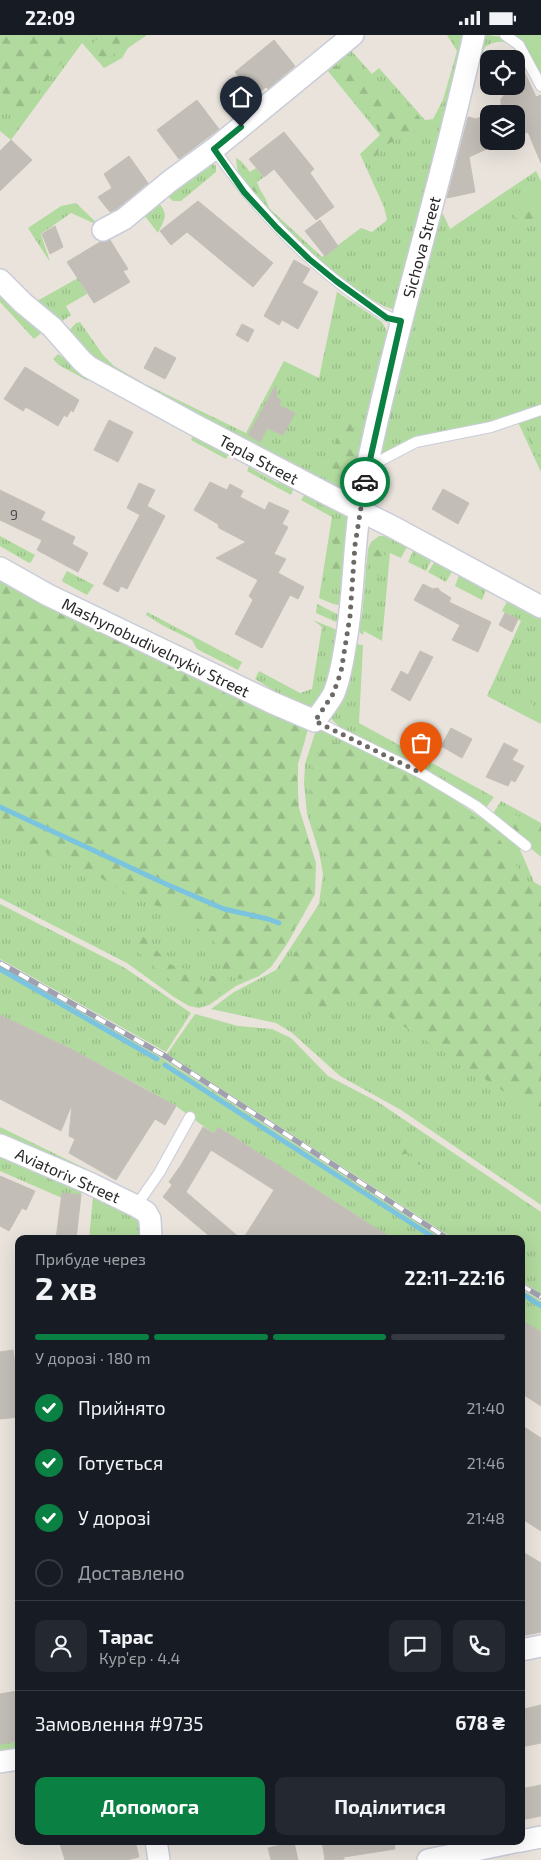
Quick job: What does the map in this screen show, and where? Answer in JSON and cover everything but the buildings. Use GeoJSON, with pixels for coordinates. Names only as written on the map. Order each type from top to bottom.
{"type":"FeatureCollection","features":[{"type":"Feature","properties":{"kind":"street"},"geometry":{"type":"LineString","coordinates":[[103,230],[124,219],[170,181],[214,149],[353,35]]}},
{"type":"Feature","properties":{"kind":"street","name":"Sichova Street"},"geometry":{"type":"LineString","coordinates":[[315,721],[333,694],[341,672],[350,616],[355,545],[368,468],[401,321],[445,159],[474,35]]}},
{"type":"Feature","properties":{"kind":"street","name":"Tepla Street"},"geometry":{"type":"LineString","coordinates":[[0,280],[23,303],[52,327],[89,367],[541,607]]}},
{"type":"Feature","properties":{"kind":"street","name":"Mashynobudivelnykiv Street"},"geometry":{"type":"LineString","coordinates":[[0,568],[48,595],[273,703],[315,721]]}},
{"type":"Feature","properties":{"kind":"street","name":"Aviatoriv Street"},"geometry":{"type":"LineString","coordinates":[[0,1145],[89,1183],[136,1206]]}},
{"type":"Feature","properties":{"kind":"street"},"geometry":{"type":"LineString","coordinates":[[136,1206],[146,1212],[150,1219],[151,1235]]}},
{"type":"Feature","properties":{"kind":"street"},"geometry":{"type":"LineString","coordinates":[[525,1649],[541,1646]]}},
{"type":"Feature","properties":{"kind":"street"},"geometry":{"type":"LineString","coordinates":[[0,1762],[15,1760]]}},
{"type":"Feature","properties":{"kind":"street"},"geometry":{"type":"LineString","coordinates":[[525,1840],[541,1837]]}},
{"type":"Feature","properties":{"kind":"street"},"geometry":{"type":"LineString","coordinates":[[157,1845],[159,1860]]}},
{"type":"Feature","properties":{"kind":"street"},"geometry":{"type":"LineString","coordinates":[[428,1860],[501,1845]]}},
{"type":"Feature","properties":{"kind":"lane"},"geometry":{"type":"LineString","coordinates":[[506,35],[518,45],[541,86]]}},
{"type":"Feature","properties":{"kind":"lane"},"geometry":{"type":"LineString","coordinates":[[214,149],[244,192],[309,259],[387,318],[401,321]]}},
{"type":"Feature","properties":{"kind":"lane"},"geometry":{"type":"LineString","coordinates":[[368,468],[416,441],[492,427],[541,410]]}},
{"type":"Feature","properties":{"kind":"lane"},"geometry":{"type":"LineString","coordinates":[[315,721],[421,773],[476,806],[526,846]]}},
{"type":"Feature","properties":{"kind":"lane"},"geometry":{"type":"LineString","coordinates":[[136,1206],[159,1173],[190,1117]]}},
{"type":"Feature","properties":{"kind":"green space"},"geometry":{"type":"Polygon","coordinates":[[[0,35],[147,35],[128,48],[122,58],[104,68],[82,43],[11,140],[0,131],[0,35]]]}},
{"type":"Feature","properties":{"kind":"green space"},"geometry":{"type":"Polygon","coordinates":[[[0,35],[84,35],[23,110],[15,116],[12,100],[0,89],[0,35]]]}},
{"type":"Feature","properties":{"kind":"green space"},"geometry":{"type":"Polygon","coordinates":[[[101,35],[141,35],[128,46],[106,59],[97,55],[90,47],[101,35]]]}},
{"type":"Feature","properties":{"kind":"green space"},"geometry":{"type":"Polygon","coordinates":[[[447,35],[468,35],[396,309],[386,307],[371,299],[333,272],[282,228],[247,188],[239,174],[236,158],[250,172],[256,168],[264,177],[257,182],[269,208],[322,257],[361,228],[372,232],[387,220],[384,207],[360,154],[380,135],[323,65],[348,47],[372,74],[379,68],[425,120],[433,119],[443,100],[457,51],[447,35]]]}},
{"type":"Feature","properties":{"kind":"green space"},"geometry":{"type":"Polygon","coordinates":[[[449,35],[464,35],[460,47],[457,46],[449,35]]]}},
{"type":"Feature","properties":{"kind":"green space"},"geometry":{"type":"Polygon","coordinates":[[[479,35],[501,37],[511,43],[517,50],[507,43],[497,42],[485,47],[484,50],[480,50],[480,58],[473,56],[479,35]]]}},
{"type":"Feature","properties":{"kind":"green space"},"geometry":{"type":"Polygon","coordinates":[[[510,35],[541,35],[541,80],[525,57],[525,50],[520,50],[510,35]]]}},
{"type":"Feature","properties":{"kind":"green space"},"geometry":{"type":"Polygon","coordinates":[[[335,66],[360,75],[377,89],[392,108],[411,111],[420,118],[424,126],[380,148],[371,167],[364,154],[382,138],[382,134],[363,108],[335,76],[332,70],[335,66]]]}},
{"type":"Feature","properties":{"kind":"green space"},"geometry":{"type":"Polygon","coordinates":[[[207,163],[216,165],[216,172],[181,201],[173,201],[166,195],[207,163]]]}},
{"type":"Feature","properties":{"kind":"green space"},"geometry":{"type":"Polygon","coordinates":[[[241,168],[246,170],[252,177],[260,178],[255,183],[258,194],[246,183],[242,176],[241,168]]]}},
{"type":"Feature","properties":{"kind":"green space"},"geometry":{"type":"Polygon","coordinates":[[[536,171],[541,181],[541,404],[474,427],[416,436],[377,458],[436,212],[443,214],[450,229],[536,171]]]}},
{"type":"Feature","properties":{"kind":"green space"},"geometry":{"type":"Polygon","coordinates":[[[535,199],[538,211],[535,220],[528,226],[523,226],[515,216],[515,211],[524,201],[535,199]]]}},
{"type":"Feature","properties":{"kind":"green space"},"geometry":{"type":"Polygon","coordinates":[[[156,200],[163,209],[165,216],[158,233],[141,211],[156,200]]]}},
{"type":"Feature","properties":{"kind":"green space"},"geometry":{"type":"Polygon","coordinates":[[[76,203],[100,226],[71,213],[41,234],[50,262],[28,228],[61,206],[76,203]]]}},
{"type":"Feature","properties":{"kind":"green space"},"geometry":{"type":"Polygon","coordinates":[[[78,278],[87,294],[66,306],[71,315],[57,325],[37,301],[78,278]]]}},
{"type":"Feature","properties":{"kind":"green space"},"geometry":{"type":"Polygon","coordinates":[[[0,287],[46,329],[34,339],[0,302],[0,287]]]}},
{"type":"Feature","properties":{"kind":"green space"},"geometry":{"type":"Polygon","coordinates":[[[337,292],[382,322],[388,333],[358,493],[348,499],[89,360],[65,335],[76,323],[80,322],[103,355],[114,366],[143,383],[246,433],[284,361],[319,378],[337,292]]]}},
{"type":"Feature","properties":{"kind":"green space"},"geometry":{"type":"Polygon","coordinates":[[[58,354],[86,374],[88,381],[59,365],[53,359],[58,354]]]}},
{"type":"Feature","properties":{"kind":"green space"},"geometry":{"type":"Polygon","coordinates":[[[397,381],[395,405],[385,447],[379,453],[397,381]]]}},
{"type":"Feature","properties":{"kind":"green space"},"geometry":{"type":"Polygon","coordinates":[[[541,412],[541,472],[517,420],[541,412]]]}},
{"type":"Feature","properties":{"kind":"green space"},"geometry":{"type":"Polygon","coordinates":[[[349,415],[352,425],[358,431],[361,440],[354,473],[345,490],[338,485],[334,476],[333,466],[336,442],[349,415]]]}},
{"type":"Feature","properties":{"kind":"green space"},"geometry":{"type":"Polygon","coordinates":[[[524,427],[541,457],[541,467],[524,427]]]}},
{"type":"Feature","properties":{"kind":"green space"},"geometry":{"type":"Polygon","coordinates":[[[193,436],[228,455],[226,459],[191,440],[193,436]]]}},
{"type":"Feature","properties":{"kind":"green space"},"geometry":{"type":"Polygon","coordinates":[[[249,467],[278,483],[279,480],[294,488],[291,495],[247,471],[249,467]]]}},
{"type":"Feature","properties":{"kind":"green space"},"geometry":{"type":"Polygon","coordinates":[[[305,494],[345,509],[352,522],[345,606],[333,604],[319,598],[332,517],[301,500],[305,494]]]}},
{"type":"Feature","properties":{"kind":"green space"},"geometry":{"type":"Polygon","coordinates":[[[340,525],[343,531],[342,562],[336,584],[332,589],[328,585],[329,563],[332,545],[340,525]]]}},
{"type":"Feature","properties":{"kind":"green space"},"geometry":{"type":"Polygon","coordinates":[[[0,536],[35,555],[31,562],[29,563],[0,546],[0,536]]]}},
{"type":"Feature","properties":{"kind":"green space"},"geometry":{"type":"Polygon","coordinates":[[[379,536],[384,536],[407,547],[401,558],[390,553],[382,641],[364,631],[363,635],[358,631],[362,616],[368,549],[371,542],[379,536]]]}},
{"type":"Feature","properties":{"kind":"green space"},"geometry":{"type":"Polygon","coordinates":[[[376,550],[382,550],[385,556],[384,567],[379,577],[373,560],[376,550]]]}},
{"type":"Feature","properties":{"kind":"green space"},"geometry":{"type":"Polygon","coordinates":[[[413,551],[431,561],[426,571],[408,562],[413,551]]]}},
{"type":"Feature","properties":{"kind":"green space"},"geometry":{"type":"Polygon","coordinates":[[[435,561],[453,570],[446,582],[428,572],[435,561]]]}},
{"type":"Feature","properties":{"kind":"green space"},"geometry":{"type":"Polygon","coordinates":[[[461,570],[488,585],[482,600],[455,586],[461,570]]]}},
{"type":"Feature","properties":{"kind":"green space"},"geometry":{"type":"Polygon","coordinates":[[[67,571],[94,585],[87,595],[63,582],[62,580],[67,571]]]}},
{"type":"Feature","properties":{"kind":"green space"},"geometry":{"type":"Polygon","coordinates":[[[0,577],[308,729],[298,764],[298,792],[299,808],[316,863],[315,894],[287,944],[271,967],[259,976],[236,986],[209,1005],[199,1008],[189,1006],[127,963],[0,898],[0,577]]]}},
{"type":"Feature","properties":{"kind":"green space"},"geometry":{"type":"Polygon","coordinates":[[[0,579],[9,588],[125,642],[133,648],[303,726],[305,740],[297,764],[297,792],[299,809],[315,863],[314,893],[276,959],[265,970],[243,979],[229,975],[220,964],[219,946],[195,926],[166,909],[136,899],[101,878],[36,848],[22,839],[11,836],[0,837],[0,579]]]}},
{"type":"Feature","properties":{"kind":"green space"},"geometry":{"type":"Polygon","coordinates":[[[510,596],[541,613],[541,724],[487,696],[521,621],[502,611],[510,596]]]}},
{"type":"Feature","properties":{"kind":"green space"},"geometry":{"type":"Polygon","coordinates":[[[317,604],[343,617],[342,623],[316,613],[317,604]]]}},
{"type":"Feature","properties":{"kind":"green space"},"geometry":{"type":"Polygon","coordinates":[[[147,612],[242,662],[238,670],[197,649],[192,640],[162,625],[146,615],[147,612]]]}},
{"type":"Feature","properties":{"kind":"green space"},"geometry":{"type":"Polygon","coordinates":[[[313,620],[337,630],[340,635],[330,681],[319,701],[310,706],[300,705],[283,697],[255,679],[259,671],[300,693],[312,689],[322,627],[313,620]]]}},
{"type":"Feature","properties":{"kind":"green space"},"geometry":{"type":"Polygon","coordinates":[[[354,644],[363,645],[359,723],[494,797],[485,809],[424,771],[341,728],[329,717],[354,644]]]}},
{"type":"Feature","properties":{"kind":"green space"},"geometry":{"type":"Polygon","coordinates":[[[527,698],[536,708],[541,709],[541,719],[524,708],[523,702],[527,698]]]}},
{"type":"Feature","properties":{"kind":"green space"},"geometry":{"type":"Polygon","coordinates":[[[319,726],[427,781],[483,819],[518,845],[534,882],[541,886],[541,1205],[401,1110],[340,1076],[291,1032],[276,1023],[211,1009],[234,992],[276,970],[319,904],[323,874],[319,852],[307,814],[304,784],[305,764],[319,726]]]}},
{"type":"Feature","properties":{"kind":"green space"},"geometry":{"type":"Polygon","coordinates":[[[330,742],[345,745],[377,757],[425,785],[476,819],[497,837],[527,882],[541,894],[541,1116],[366,1003],[351,998],[340,998],[316,1020],[306,1011],[288,986],[285,974],[291,959],[321,912],[326,898],[328,868],[311,807],[311,770],[321,747],[330,742]]]}},
{"type":"Feature","properties":{"kind":"green space"},"geometry":{"type":"Polygon","coordinates":[[[501,801],[541,823],[541,857],[492,815],[501,801]]]}},
{"type":"Feature","properties":{"kind":"green space"},"geometry":{"type":"Polygon","coordinates":[[[508,815],[516,815],[541,826],[541,838],[526,836],[516,831],[506,820],[508,815]]]}},
{"type":"Feature","properties":{"kind":"green space"},"geometry":{"type":"Polygon","coordinates":[[[0,904],[125,968],[191,1013],[166,1052],[0,959],[0,904]]]}},
{"type":"Feature","properties":{"kind":"green space"},"geometry":{"type":"Polygon","coordinates":[[[142,936],[170,964],[188,970],[205,982],[208,982],[211,976],[225,976],[229,979],[228,986],[202,1003],[188,1000],[169,979],[143,957],[139,951],[136,938],[142,936]]]}},
{"type":"Feature","properties":{"kind":"green space"},"geometry":{"type":"Polygon","coordinates":[[[0,966],[162,1058],[437,1235],[387,1235],[218,1127],[214,1134],[176,1106],[146,1089],[71,1049],[0,1015],[0,966]]]}},
{"type":"Feature","properties":{"kind":"green space"},"geometry":{"type":"Polygon","coordinates":[[[195,1014],[238,1026],[272,1029],[291,1038],[328,1076],[378,1102],[541,1212],[541,1294],[525,1284],[525,1235],[448,1235],[167,1054],[195,1014]]]}},
{"type":"Feature","properties":{"kind":"green space"},"geometry":{"type":"Polygon","coordinates":[[[0,1127],[136,1193],[134,1195],[0,1139],[0,1127]]]}},
{"type":"Feature","properties":{"kind":"green space"},"geometry":{"type":"Polygon","coordinates":[[[406,1140],[415,1143],[425,1155],[425,1161],[420,1165],[414,1161],[412,1154],[400,1155],[397,1152],[397,1148],[406,1140]]]}},
{"type":"Feature","properties":{"kind":"green space"},"geometry":{"type":"Polygon","coordinates":[[[0,1151],[82,1190],[81,1195],[63,1193],[62,1198],[0,1171],[0,1151]]]}},
{"type":"Feature","properties":{"kind":"green space"},"geometry":{"type":"Polygon","coordinates":[[[93,1196],[141,1216],[145,1235],[89,1235],[93,1196]]]}},
{"type":"Feature","properties":{"kind":"green space"},"geometry":{"type":"Polygon","coordinates":[[[525,1291],[541,1301],[541,1332],[525,1322],[525,1291]]]}},
{"type":"Feature","properties":{"kind":"green space"},"geometry":{"type":"Polygon","coordinates":[[[15,1742],[15,1755],[0,1758],[0,1744],[15,1742]]]}},
{"type":"Feature","properties":{"kind":"waterway"},"geometry":{"type":"LineString","coordinates":[[0,807],[224,909],[279,923]]}},
{"type":"Feature","properties":{"kind":"waterway"},"geometry":{"type":"LineString","coordinates":[[0,969],[157,1059]]}},
{"type":"Feature","properties":{"kind":"waterway"},"geometry":{"type":"LineString","coordinates":[[165,1065],[430,1235]]}},
{"type":"Feature","properties":{"kind":"waterway"},"geometry":{"type":"LineString","coordinates":[[525,1296],[541,1306]]}},
{"type":"Feature","properties":{"kind":"railway"},"geometry":{"type":"LineString","coordinates":[[0,963],[165,1056],[442,1235]]}},
{"type":"Feature","properties":{"kind":"railway"},"geometry":{"type":"LineString","coordinates":[[525,1287],[541,1297]]}},
{"type":"Feature","properties":{"kind":"way so far"},"geometry":{"type":"LineString","coordinates":[[365,482],[355,545],[350,616],[341,672],[333,694],[315,721],[421,773]]}},
{"type":"Feature","properties":{"kind":"route"},"geometry":{"type":"LineString","coordinates":[[241,127],[214,149],[244,192],[309,259],[387,318],[401,321],[365,482]]}}]}
